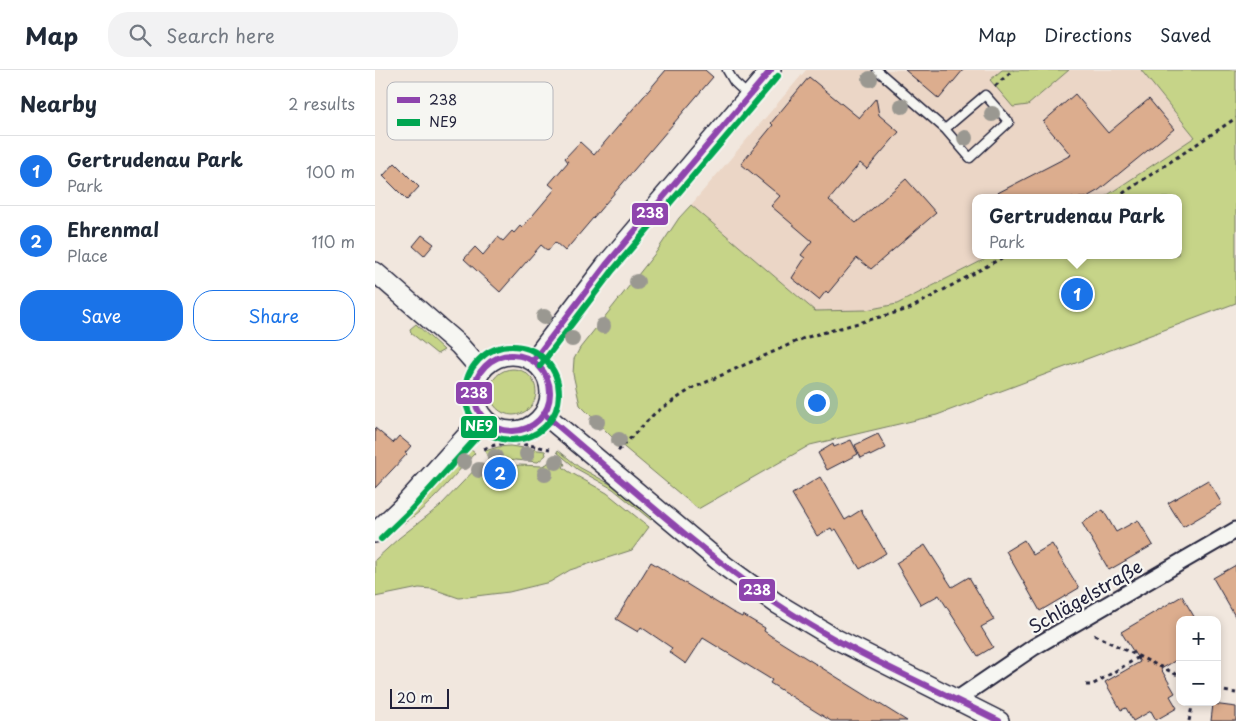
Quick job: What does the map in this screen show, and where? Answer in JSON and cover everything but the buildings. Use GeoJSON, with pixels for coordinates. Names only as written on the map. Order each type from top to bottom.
{"type":"FeatureCollection","features":[{"type":"Feature","properties":{"kind":"street"},"geometry":{"type":"LineString","coordinates":[[533,360],[591,283],[771,70]]}},
{"type":"Feature","properties":{"kind":"street"},"geometry":{"type":"LineString","coordinates":[[375,272],[459,345],[481,370]]}},
{"type":"Feature","properties":{"kind":"street"},"geometry":{"type":"LineString","coordinates":[[511,355],[533,360],[548,379],[550,397],[545,415],[534,425],[521,430],[507,432],[494,428],[483,420],[473,400],[476,379],[481,370],[499,357],[511,355]]}},
{"type":"Feature","properties":{"kind":"street"},"geometry":{"type":"LineString","coordinates":[[545,415],[725,566],[777,603],[836,639],[999,721]]}},
{"type":"Feature","properties":{"kind":"street"},"geometry":{"type":"LineString","coordinates":[[375,533],[404,505],[483,420]]}},
{"type":"Feature","properties":{"kind":"street","name":"Schlägelstraße"},"geometry":{"type":"LineString","coordinates":[[956,700],[984,679],[1034,647],[1236,530]]}},
{"type":"Feature","properties":{"kind":"lane"},"geometry":{"type":"LineString","coordinates":[[727,70],[734,82],[749,96]]}},
{"type":"Feature","properties":{"kind":"lane"},"geometry":{"type":"LineString","coordinates":[[877,70],[945,130],[970,158],[1009,122],[985,95],[945,130]]}},
{"type":"Feature","properties":{"kind":"path"},"geometry":{"type":"LineString","coordinates":[[985,95],[1013,70]]}},
{"type":"Feature","properties":{"kind":"path"},"geometry":{"type":"LineString","coordinates":[[1122,194],[1236,118]]}},
{"type":"Feature","properties":{"kind":"path"},"geometry":{"type":"LineString","coordinates":[[618,451],[655,413],[706,382],[804,338],[909,309],[1000,259]]}},
{"type":"Feature","properties":{"kind":"path"},"geometry":{"type":"LineString","coordinates":[[484,449],[508,443],[550,449]]}},
{"type":"Feature","properties":{"kind":"path"},"geometry":{"type":"LineString","coordinates":[[1094,635],[1176,674]]}},
{"type":"Feature","properties":{"kind":"path"},"geometry":{"type":"LineString","coordinates":[[1086,685],[1140,657]]}},
{"type":"Feature","properties":{"kind":"path"},"geometry":{"type":"LineString","coordinates":[[1221,691],[1236,693]]}},
{"type":"Feature","properties":{"kind":"path"},"geometry":{"type":"LineString","coordinates":[[1189,721],[1192,706]]}},
{"type":"Feature","properties":{"kind":"shaded area"},"geometry":{"type":"Polygon","coordinates":[[[806,70],[1002,70],[991,80],[1028,105],[1069,70],[1141,70],[1195,137],[1109,194],[972,194],[972,259],[985,259],[897,304],[866,310],[815,311],[691,205],[806,70]]]}},
{"type":"Feature","properties":{"kind":"green space"},"geometry":{"type":"Polygon","coordinates":[[[1002,70],[1069,70],[1028,105],[1013,107],[990,80],[1002,70]]]}},
{"type":"Feature","properties":{"kind":"green space"},"geometry":{"type":"Polygon","coordinates":[[[1141,70],[1236,70],[1236,303],[937,415],[810,445],[698,509],[613,438],[580,405],[573,374],[574,359],[580,348],[657,251],[679,218],[691,205],[815,311],[866,310],[897,304],[985,259],[1182,259],[1182,194],[1109,194],[1195,137],[1141,70]]]}},
{"type":"Feature","properties":{"kind":"green space"},"geometry":{"type":"Polygon","coordinates":[[[416,324],[444,350],[437,354],[411,333],[410,329],[416,324]]]}},
{"type":"Feature","properties":{"kind":"green space"},"geometry":{"type":"Polygon","coordinates":[[[509,369],[517,369],[526,373],[532,379],[536,392],[532,405],[526,411],[517,415],[509,415],[500,411],[494,405],[490,396],[490,388],[494,379],[500,373],[509,369]]]}},
{"type":"Feature","properties":{"kind":"green space"},"geometry":{"type":"Polygon","coordinates":[[[510,446],[545,451],[546,455],[538,462],[515,460],[495,466],[491,465],[485,451],[510,446]]]}},
{"type":"Feature","properties":{"kind":"green space"},"geometry":{"type":"Polygon","coordinates":[[[471,450],[475,453],[428,504],[417,514],[394,529],[471,450]]]}},
{"type":"Feature","properties":{"kind":"green space"},"geometry":{"type":"Polygon","coordinates":[[[558,450],[579,467],[621,490],[654,517],[651,520],[613,489],[577,469],[557,452],[558,450]]]}},
{"type":"Feature","properties":{"kind":"green space"},"geometry":{"type":"Polygon","coordinates":[[[554,455],[565,464],[563,467],[568,471],[607,493],[649,527],[632,550],[570,570],[550,582],[509,592],[459,598],[433,589],[419,588],[375,597],[375,560],[399,538],[440,506],[481,463],[493,473],[519,465],[542,466],[547,464],[554,455]]]}},
{"type":"Feature","properties":{"kind":"transit line","name":"238"},"geometry":{"type":"LineString","coordinates":[[533,361],[606,265],[771,70]]}},
{"type":"Feature","properties":{"kind":"transit line","name":"NE9"},"geometry":{"type":"LineString","coordinates":[[540,366],[613,270],[778,76]]}},
{"type":"Feature","properties":{"kind":"transit line","name":"NE9"},"geometry":{"type":"LineString","coordinates":[[512,346],[530,350],[545,360],[555,375],[559,393],[555,411],[545,426],[530,436],[512,440],[494,436],[479,426],[469,411],[465,393],[469,375],[479,360],[494,350],[512,346]]}},
{"type":"Feature","properties":{"kind":"transit line","name":"238"},"geometry":{"type":"LineString","coordinates":[[505,355],[519,355],[533,361],[544,372],[550,386],[550,393],[547,408],[539,420],[519,431],[505,431],[491,425],[480,414],[474,400],[474,386],[480,372],[491,361],[505,355]]}},
{"type":"Feature","properties":{"kind":"transit line","name":"238"},"geometry":{"type":"LineString","coordinates":[[545,415],[686,535],[774,602],[856,651],[999,721]]}},
{"type":"Feature","properties":{"kind":"transit line","name":"NE9"},"geometry":{"type":"LineString","coordinates":[[381,539],[410,511],[488,425]]}},
{"type":"Feature","properties":{"kind":"place","name":"Gertrudenau Park"},"geometry":{"type":"Point","coordinates":[1077,294]}},
{"type":"Feature","properties":{"kind":"place","name":"Ehrenmal"},"geometry":{"type":"Point","coordinates":[500,473]}}]}
